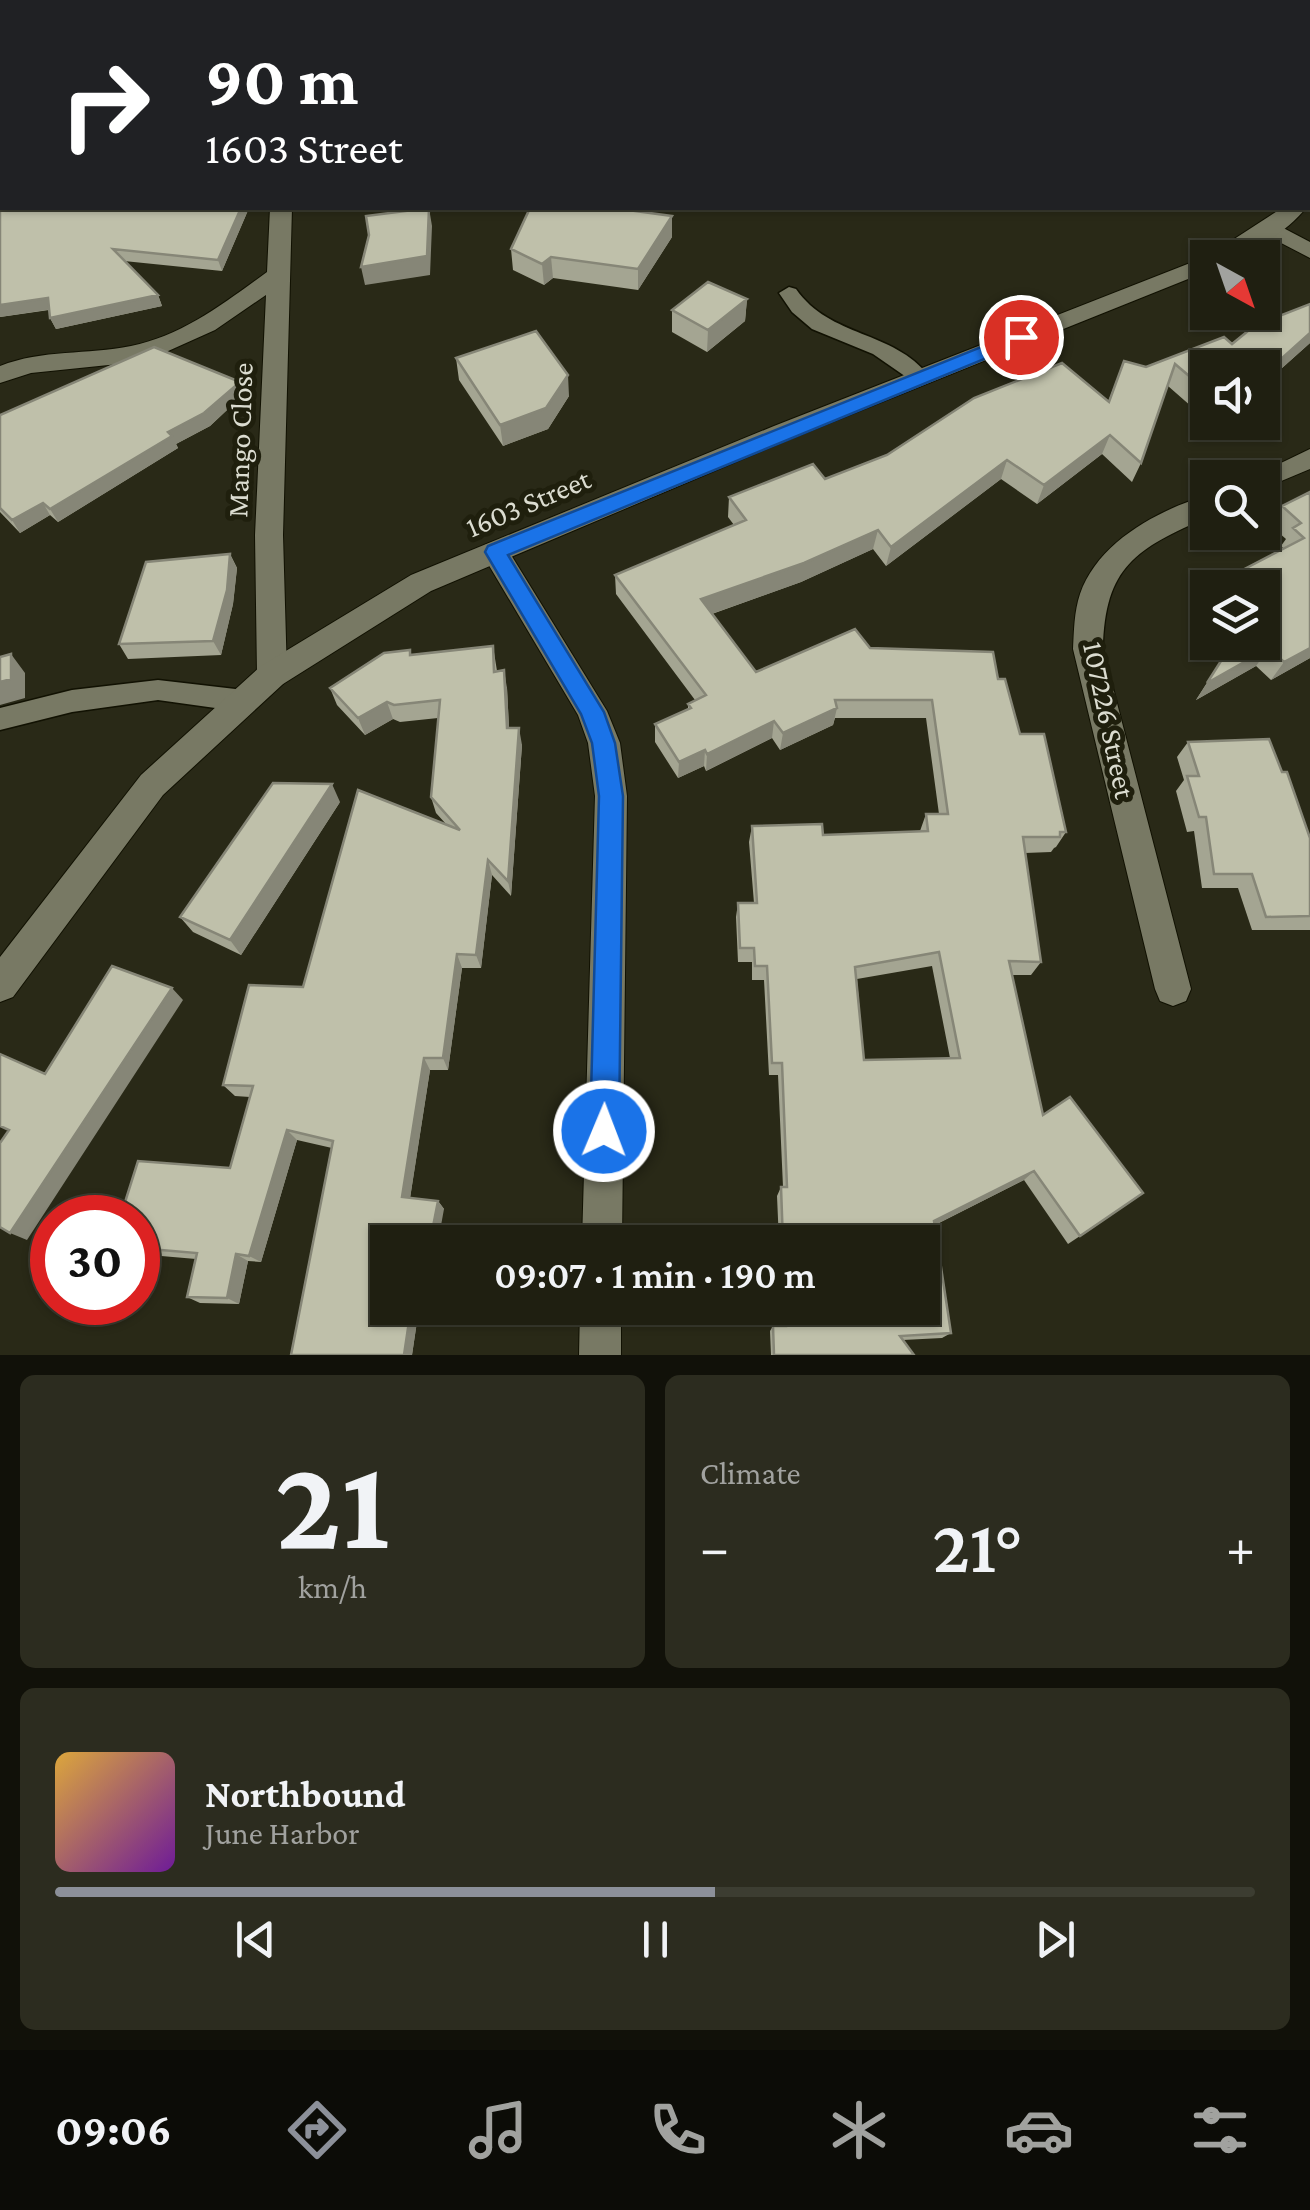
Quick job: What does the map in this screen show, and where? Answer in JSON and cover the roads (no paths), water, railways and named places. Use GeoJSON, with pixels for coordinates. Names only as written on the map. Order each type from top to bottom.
{"type":"FeatureCollection","features":[{"type":"Feature","properties":{"kind":"street","name":"Mango Close"},"geometry":{"type":"LineString","coordinates":[[272,675],[269,535],[281,210]]}},
{"type":"Feature","properties":{"kind":"street"},"geometry":{"type":"LineString","coordinates":[[1249,240],[1292,210]]}},
{"type":"Feature","properties":{"kind":"street"},"geometry":{"type":"LineString","coordinates":[[1270,228],[1310,251]]}},
{"type":"Feature","properties":{"kind":"street","name":"1603 Street"},"geometry":{"type":"LineString","coordinates":[[0,985],[152,786],[272,675],[421,583],[920,376],[1190,270]]}},
{"type":"Feature","properties":{"kind":"street"},"geometry":{"type":"LineString","coordinates":[[0,375],[21,365],[58,358],[130,354],[172,342],[236,307],[277,276]]}},
{"type":"Feature","properties":{"kind":"street"},"geometry":{"type":"LineString","coordinates":[[1280,472],[1310,458]]}},
{"type":"Feature","properties":{"kind":"street","name":"107226 Street"},"geometry":{"type":"LineString","coordinates":[[1173,989],[1088,648],[1090,610],[1097,586],[1114,562],[1159,528],[1190,513]]}},
{"type":"Feature","properties":{"kind":"street"},"geometry":{"type":"LineString","coordinates":[[495,552],[592,712],[606,760],[611,796],[602,1225]]}},
{"type":"Feature","properties":{"kind":"street"},"geometry":{"type":"LineString","coordinates":[[600,1355],[601,1325]]}},
{"type":"Feature","properties":{"kind":"lane"},"geometry":{"type":"LineString","coordinates":[[789,293],[800,312],[815,326],[880,349],[920,376]]}},
{"type":"Feature","properties":{"kind":"lane"},"geometry":{"type":"LineString","coordinates":[[0,718],[72,700],[158,690],[244,701]]}}]}
